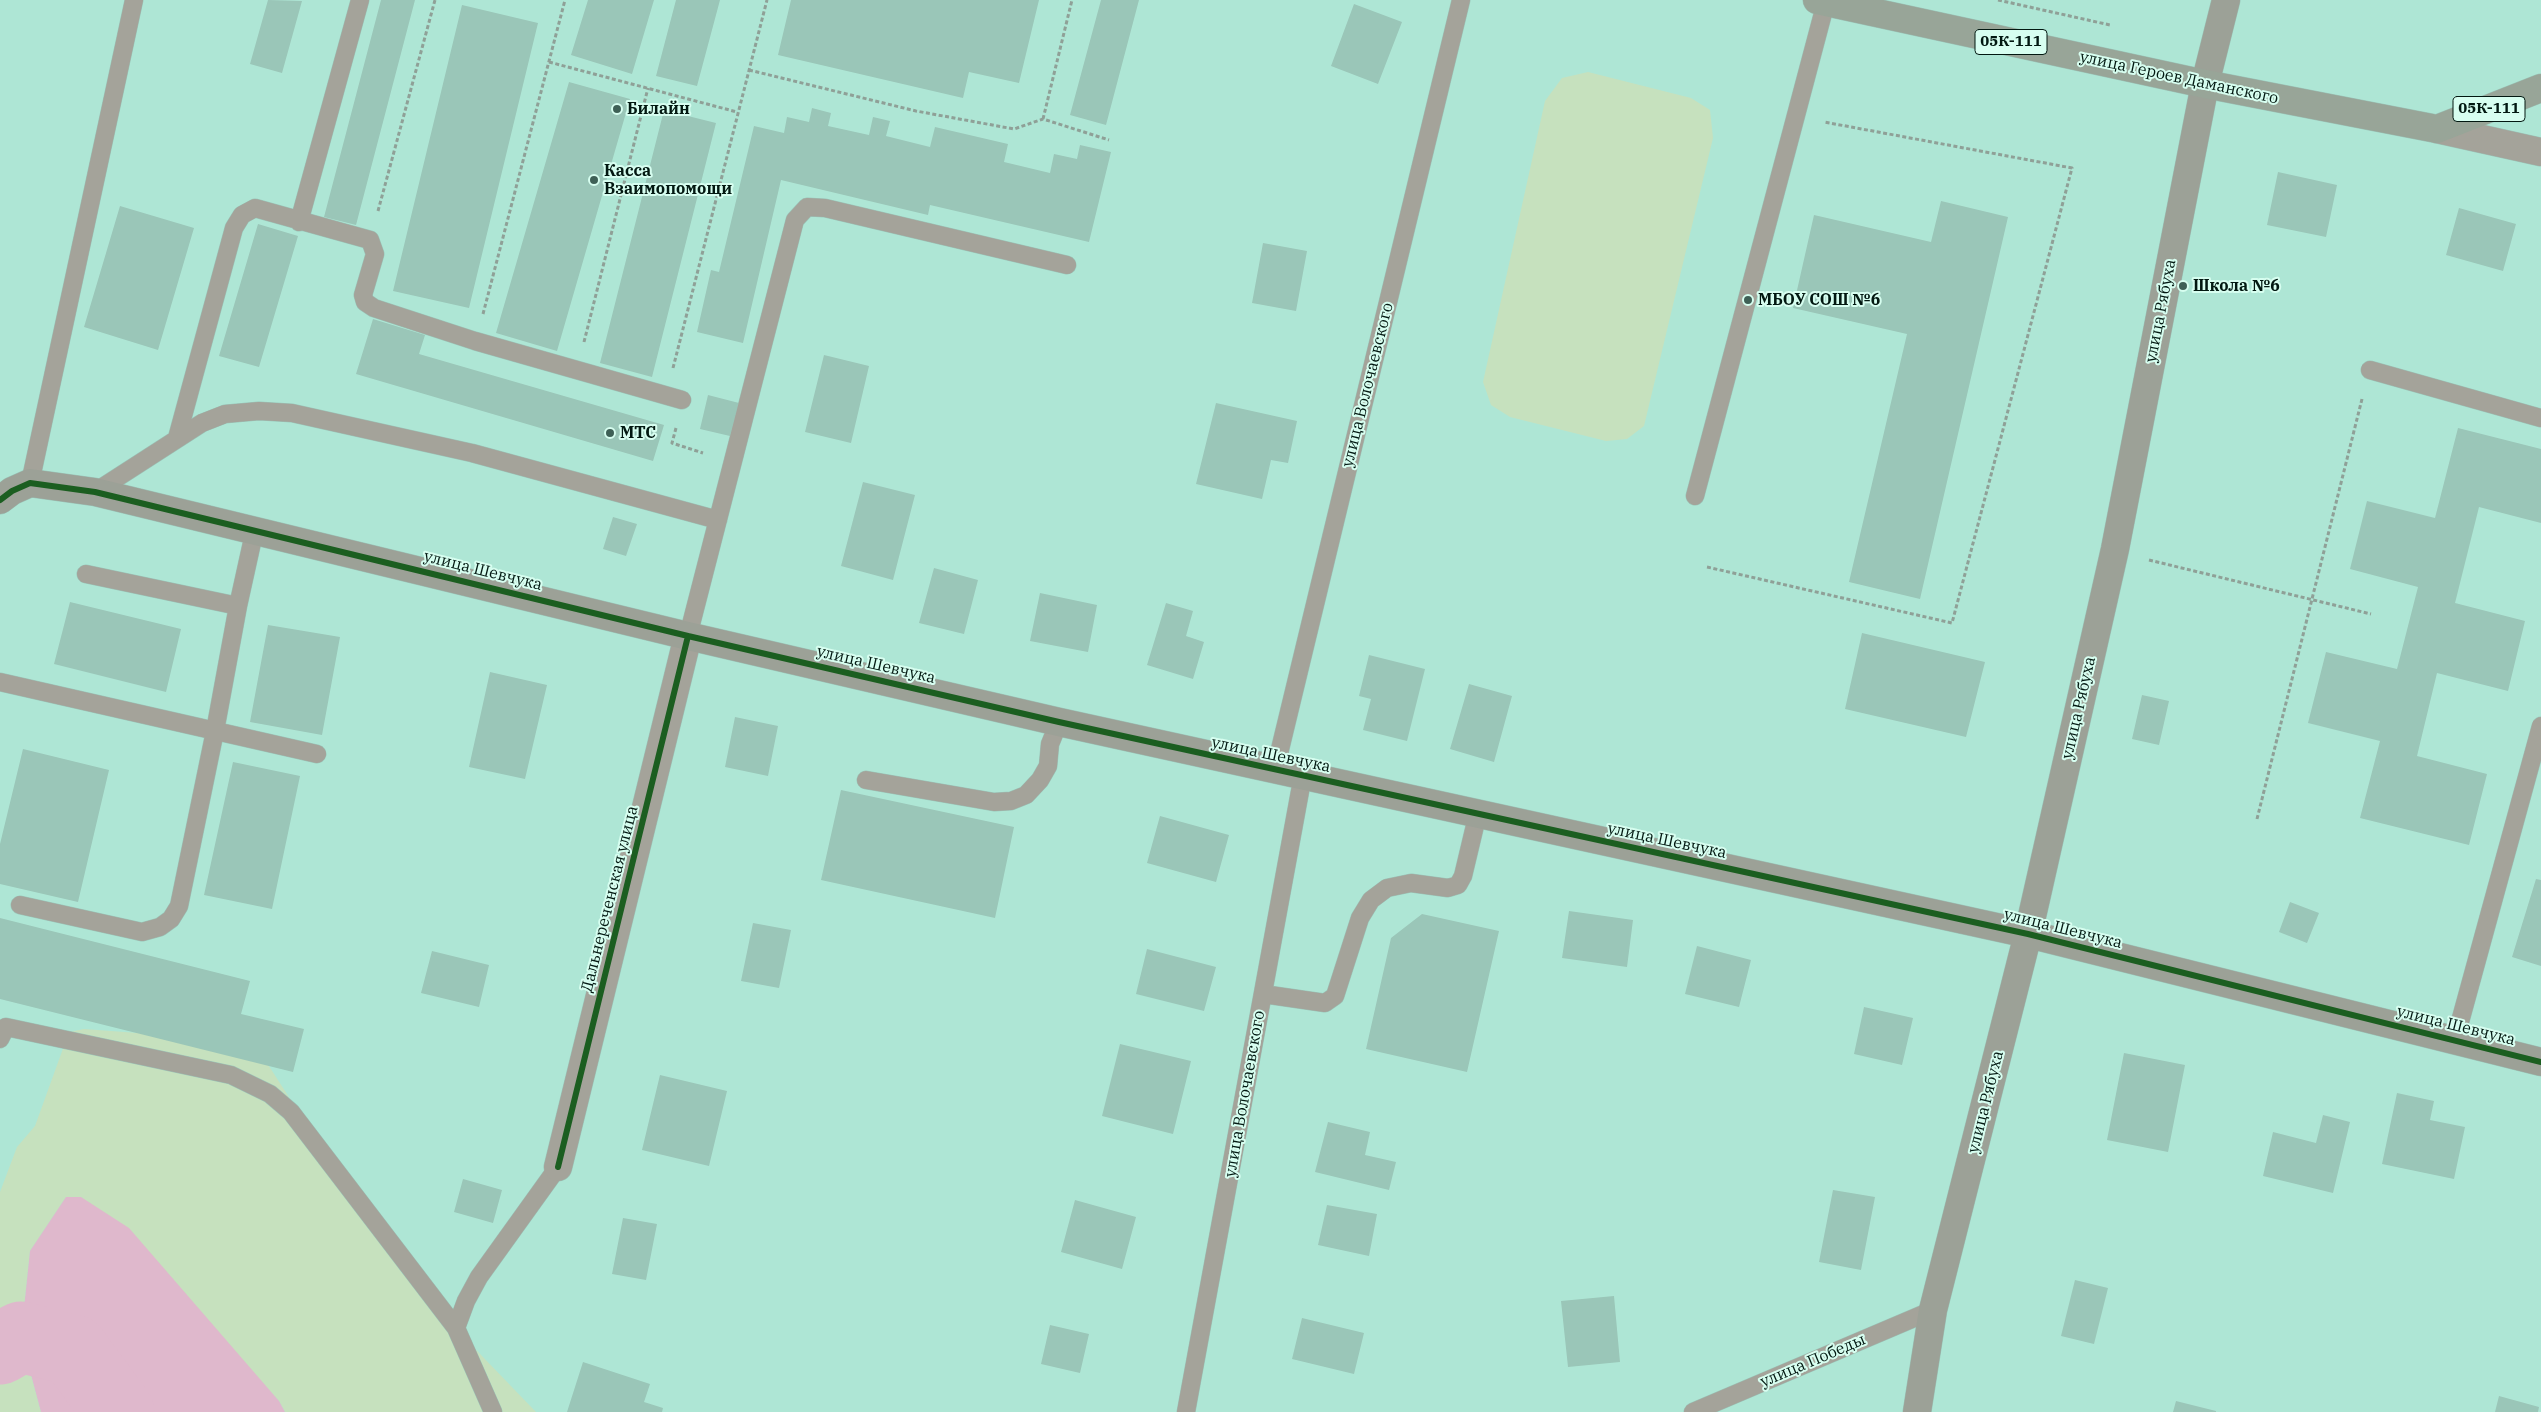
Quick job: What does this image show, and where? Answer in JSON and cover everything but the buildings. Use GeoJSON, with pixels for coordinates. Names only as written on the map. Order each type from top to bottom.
{"type":"FeatureCollection","features":[{"type":"Feature","properties":{"kind":"main road","name":"улица Героев Даманского"},"geometry":{"type":"LineString","coordinates":[[1821,1],[2205,84],[2437,129]]}},
{"type":"Feature","properties":{"kind":"main road","name":"05К-111"},"geometry":{"type":"LineString","coordinates":[[2437,129],[2541,88]]}},
{"type":"Feature","properties":{"kind":"street","name":"улица Рябуха"},"geometry":{"type":"LineString","coordinates":[[1917,1412],[1933,1310],[2028,934],[2115,548],[2205,84],[2226,0]]}},
{"type":"Feature","properties":{"kind":"street","name":"улица Героев Даманского"},"geometry":{"type":"LineString","coordinates":[[2437,129],[2541,152]]}},
{"type":"Feature","properties":{"kind":"street","name":"улица Шевчука"},"geometry":{"type":"LineString","coordinates":[[30,482],[95,492],[688,636],[1059,722],[2028,934],[2541,1062]]}},
{"type":"Feature","properties":{"kind":"street"},"geometry":{"type":"LineString","coordinates":[[0,500],[12,491],[30,482]]}},
{"type":"Feature","properties":{"kind":"street","name":"Дальнереченская улица"},"geometry":{"type":"LineString","coordinates":[[558,1168],[688,636]]}},
{"type":"Feature","properties":{"kind":"lane"},"geometry":{"type":"LineString","coordinates":[[30,482],[134,0]]}},
{"type":"Feature","properties":{"kind":"lane"},"geometry":{"type":"LineString","coordinates":[[299,222],[360,0]]}},
{"type":"Feature","properties":{"kind":"lane","name":"улица Волочаевского"},"geometry":{"type":"LineString","coordinates":[[1274,770],[1461,0]]}},
{"type":"Feature","properties":{"kind":"lane"},"geometry":{"type":"LineString","coordinates":[[1695,496],[1797,117],[1821,1]]}},
{"type":"Feature","properties":{"kind":"lane"},"geometry":{"type":"LineString","coordinates":[[688,636],[795,220],[807,207],[825,208],[1067,265]]}},
{"type":"Feature","properties":{"kind":"lane"},"geometry":{"type":"LineString","coordinates":[[177,438],[238,222],[242,215],[255,208],[299,222],[370,240],[375,254],[363,295],[365,302],[374,308],[475,341],[682,400]]}},
{"type":"Feature","properties":{"kind":"lane"},"geometry":{"type":"LineString","coordinates":[[2370,370],[2541,418]]}},
{"type":"Feature","properties":{"kind":"lane"},"geometry":{"type":"LineString","coordinates":[[95,492],[202,423],[226,414],[258,411],[292,413],[472,453],[718,520]]}},
{"type":"Feature","properties":{"kind":"lane"},"geometry":{"type":"LineString","coordinates":[[20,905],[142,932],[160,927],[171,919],[179,906],[216,731],[238,606],[255,530]]}},
{"type":"Feature","properties":{"kind":"lane"},"geometry":{"type":"LineString","coordinates":[[86,574],[238,606]]}},
{"type":"Feature","properties":{"kind":"lane"},"geometry":{"type":"LineString","coordinates":[[0,682],[317,754]]}},
{"type":"Feature","properties":{"kind":"lane"},"geometry":{"type":"LineString","coordinates":[[866,780],[994,802],[1011,801],[1026,795],[1040,780],[1048,766],[1050,744],[1059,722]]}},
{"type":"Feature","properties":{"kind":"lane"},"geometry":{"type":"LineString","coordinates":[[2455,1040],[2541,726]]}},
{"type":"Feature","properties":{"kind":"lane","name":"улица Волочаевского"},"geometry":{"type":"LineString","coordinates":[[1186,1412],[1303,776]]}},
{"type":"Feature","properties":{"kind":"lane"},"geometry":{"type":"LineString","coordinates":[[1263,994],[1325,1003],[1335,996],[1360,918],[1371,900],[1388,888],[1411,883],[1448,888],[1458,885],[1463,876],[1478,813]]}},
{"type":"Feature","properties":{"kind":"lane"},"geometry":{"type":"LineString","coordinates":[[2,1031],[230,1075],[270,1094],[291,1112],[456,1328],[494,1412]]}},
{"type":"Feature","properties":{"kind":"lane"},"geometry":{"type":"LineString","coordinates":[[456,1328],[466,1301],[479,1277],[558,1168]]}},
{"type":"Feature","properties":{"kind":"lane","name":"улица Победы"},"geometry":{"type":"LineString","coordinates":[[1693,1412],[1933,1310]]}},
{"type":"Feature","properties":{"kind":"path"},"geometry":{"type":"LineString","coordinates":[[370,240],[435,0]]}},
{"type":"Feature","properties":{"kind":"path"},"geometry":{"type":"LineString","coordinates":[[475,341],[565,0]]}},
{"type":"Feature","properties":{"kind":"path"},"geometry":{"type":"LineString","coordinates":[[701,461],[703,452],[672,443],[682,400],[692,377],[673,370],[767,0]]}},
{"type":"Feature","properties":{"kind":"path"},"geometry":{"type":"LineString","coordinates":[[1043,119],[1072,0]]}},
{"type":"Feature","properties":{"kind":"path"},"geometry":{"type":"LineString","coordinates":[[1998,0],[2112,26]]}},
{"type":"Feature","properties":{"kind":"path"},"geometry":{"type":"LineString","coordinates":[[549,62],[737,112]]}},
{"type":"Feature","properties":{"kind":"path"},"geometry":{"type":"LineString","coordinates":[[749,70],[916,111],[1014,129],[1043,119],[1109,140]]}},
{"type":"Feature","properties":{"kind":"path"},"geometry":{"type":"LineString","coordinates":[[577,369],[648,88]]}},
{"type":"Feature","properties":{"kind":"path"},"geometry":{"type":"LineString","coordinates":[[1707,567],[1952,623],[2072,168],[1797,117]]}},
{"type":"Feature","properties":{"kind":"path"},"geometry":{"type":"LineString","coordinates":[[2257,819],[2370,370]]}},
{"type":"Feature","properties":{"kind":"path"},"geometry":{"type":"LineString","coordinates":[[2115,548],[2157,562],[2371,614]]}},
{"type":"Feature","properties":{"kind":"green space"},"geometry":{"type":"Polygon","coordinates":[[[1588,72],[1691,98],[1710,110],[1713,138],[1644,426],[1627,439],[1606,441],[1510,417],[1491,405],[1483,382],[1545,101],[1562,78],[1588,72]]]}},
{"type":"Feature","properties":{"kind":"green space"},"geometry":{"type":"Polygon","coordinates":[[[84,1029],[165,1035],[267,1063],[402,1273],[536,1412],[285,1412],[279,1401],[81,1197],[66,1197],[30,1251],[21,1337],[41,1412],[0,1412],[0,1192],[17,1147],[35,1126],[69,1032],[84,1029]]]}},
{"type":"Feature","properties":{"kind":"shaded area"},"geometry":{"type":"Polygon","coordinates":[[[66,1197],[81,1197],[129,1228],[279,1401],[285,1412],[41,1412],[21,1337],[30,1251],[66,1197]]]}},
{"type":"Feature","properties":{"kind":"waterway"},"geometry":{"type":"LineString","coordinates":[[0,1349],[21,1337],[73,1350],[119,1412]]}},
{"type":"Feature","properties":{"kind":"cycle path"},"geometry":{"type":"LineString","coordinates":[[0,500],[12,491],[30,483],[95,492],[688,636],[1059,722],[2028,934],[2541,1062]]}},
{"type":"Feature","properties":{"kind":"cycle path"},"geometry":{"type":"LineString","coordinates":[[558,1167],[688,636]]}},
{"type":"Feature","properties":{"kind":"place","name":"Билайн"},"geometry":{"type":"Point","coordinates":[617,109]}},
{"type":"Feature","properties":{"kind":"place","name":"Касса Взаимопомощи"},"geometry":{"type":"Point","coordinates":[594,180]}},
{"type":"Feature","properties":{"kind":"place","name":"Школа №6"},"geometry":{"type":"Point","coordinates":[2183,286]}},
{"type":"Feature","properties":{"kind":"place","name":"МБОУ СОШ №6"},"geometry":{"type":"Point","coordinates":[1748,300]}},
{"type":"Feature","properties":{"kind":"place","name":"МТС"},"geometry":{"type":"Point","coordinates":[610,433]}}]}
